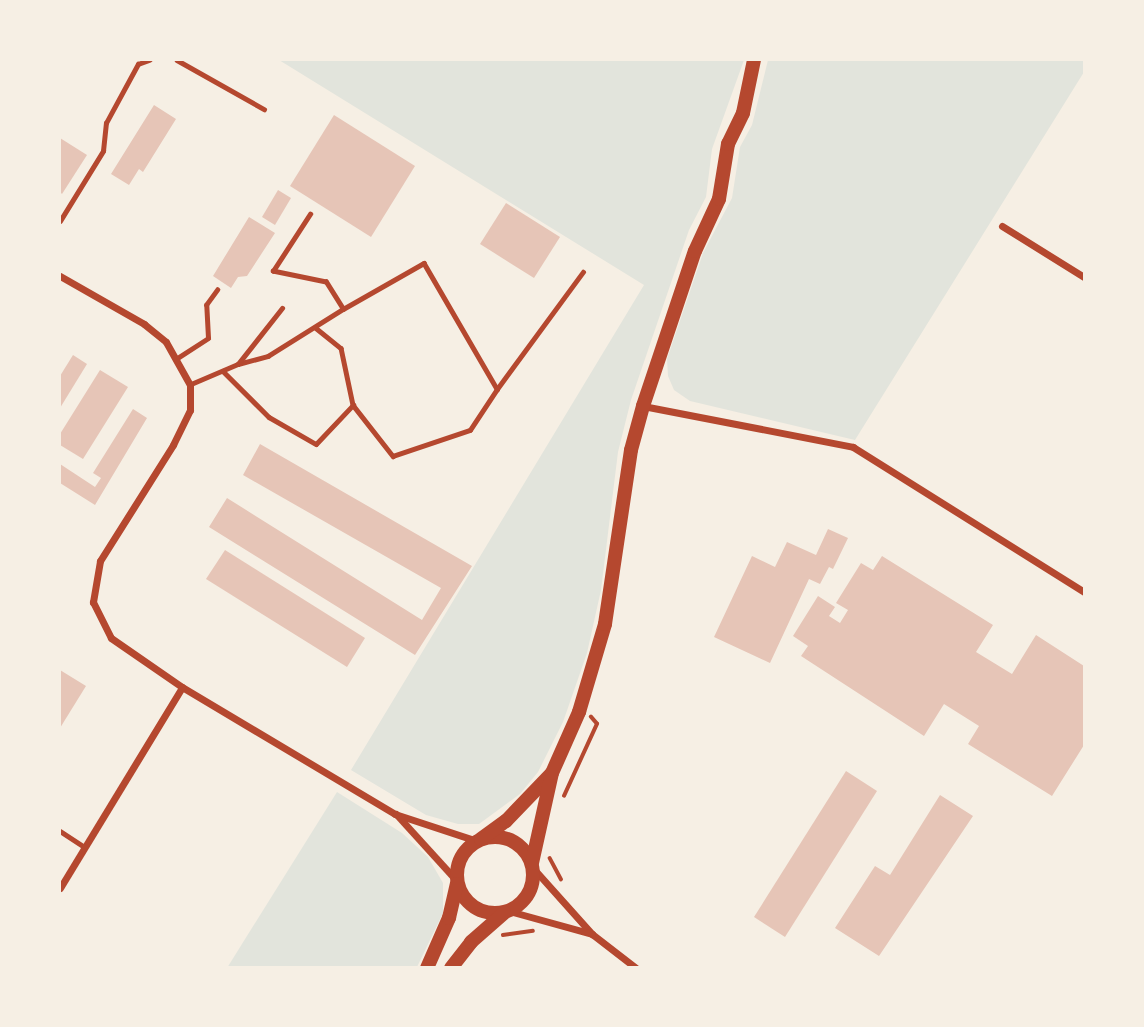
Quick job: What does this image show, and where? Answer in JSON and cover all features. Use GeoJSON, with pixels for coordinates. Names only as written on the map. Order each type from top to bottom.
{"type":"FeatureCollection","features":[{"type":"Feature","properties":{"kind":"main road"},"geometry":{"type":"LineString","coordinates":[[451,968],[471,942],[526,899],[552,773],[579,712],[605,624],[631,450],[643,405],[695,251],[719,199],[728,144],[743,113],[754,60]]}},
{"type":"Feature","properties":{"kind":"main road"},"geometry":{"type":"LineString","coordinates":[[426,968],[449,918],[461,857],[478,840],[506,821],[552,773]]}},
{"type":"Feature","properties":{"kind":"main road"},"geometry":{"type":"LineString","coordinates":[[478,840],[492,837],[516,843],[532,866]]}},
{"type":"Feature","properties":{"kind":"main road"},"geometry":{"type":"LineString","coordinates":[[457,881],[469,905],[480,911],[507,912]]}},
{"type":"Feature","properties":{"kind":"street"},"geometry":{"type":"LineString","coordinates":[[1002,226],[1084,277]]}},
{"type":"Feature","properties":{"kind":"street"},"geometry":{"type":"LineString","coordinates":[[60,276],[144,324],[166,342],[190,385],[190,410],[100,561],[93,602],[111,638],[183,687],[395,814],[478,840]]}},
{"type":"Feature","properties":{"kind":"street"},"geometry":{"type":"LineString","coordinates":[[643,405],[853,447],[1084,592]]}},
{"type":"Feature","properties":{"kind":"street"},"geometry":{"type":"LineString","coordinates":[[60,888],[183,687]]}},
{"type":"Feature","properties":{"kind":"street"},"geometry":{"type":"LineString","coordinates":[[395,814],[457,881]]}},
{"type":"Feature","properties":{"kind":"street"},"geometry":{"type":"LineString","coordinates":[[532,866],[592,934],[636,968]]}},
{"type":"Feature","properties":{"kind":"street"},"geometry":{"type":"LineString","coordinates":[[507,912],[592,934]]}},
{"type":"Feature","properties":{"kind":"lane"},"geometry":{"type":"LineString","coordinates":[[60,221],[103,151],[106,123],[131,76],[138,64],[149,60]]}},
{"type":"Feature","properties":{"kind":"lane"},"geometry":{"type":"LineString","coordinates":[[177,60],[264,109]]}},
{"type":"Feature","properties":{"kind":"lane"},"geometry":{"type":"LineString","coordinates":[[310,214],[273,271],[326,282],[343,309]]}},
{"type":"Feature","properties":{"kind":"lane"},"geometry":{"type":"LineString","coordinates":[[190,385],[238,364],[268,356],[424,263],[497,389]]}},
{"type":"Feature","properties":{"kind":"lane"},"geometry":{"type":"LineString","coordinates":[[316,328],[341,348],[353,405],[393,456],[470,430],[583,272]]}},
{"type":"Feature","properties":{"kind":"lane"},"geometry":{"type":"LineString","coordinates":[[176,359],[208,338],[206,305],[217,290]]}},
{"type":"Feature","properties":{"kind":"lane"},"geometry":{"type":"LineString","coordinates":[[238,364],[282,307]]}},
{"type":"Feature","properties":{"kind":"lane"},"geometry":{"type":"LineString","coordinates":[[223,370],[269,417],[316,444],[353,405]]}},
{"type":"Feature","properties":{"kind":"lane"},"geometry":{"type":"LineString","coordinates":[[60,831],[85,847]]}},
{"type":"Feature","properties":{"kind":"path"},"geometry":{"type":"LineString","coordinates":[[559,807],[597,724],[595,719]]}},
{"type":"Feature","properties":{"kind":"path"},"geometry":{"type":"LineString","coordinates":[[550,847],[562,886]]}},
{"type":"Feature","properties":{"kind":"path"},"geometry":{"type":"LineString","coordinates":[[498,937],[536,930]]}},
{"type":"Feature","properties":{"kind":"shaded area"},"geometry":{"type":"Polygon","coordinates":[[[279,60],[744,60],[712,149],[706,197],[689,230],[631,400],[618,452],[601,590],[587,653],[563,722],[538,772],[520,794],[479,824],[458,824],[426,815],[351,770],[644,285],[279,60]]]}},
{"type":"Feature","properties":{"kind":"shaded area"},"geometry":{"type":"Polygon","coordinates":[[[768,60],[1084,60],[1084,72],[855,440],[690,401],[674,390],[668,376],[667,359],[703,253],[732,198],[740,147],[752,125],[768,60]]]}},
{"type":"Feature","properties":{"kind":"shaded area"},"geometry":{"type":"Polygon","coordinates":[[[337,792],[402,833],[428,857],[443,883],[443,913],[417,967],[227,968],[337,792]]]}},
{"type":"Feature","properties":{"kind":"building"},"geometry":{"type":"Polygon","coordinates":[[[154,105],[176,119],[143,172],[139,169],[129,185],[111,174],[154,105]]]}},
{"type":"Feature","properties":{"kind":"building"},"geometry":{"type":"Polygon","coordinates":[[[334,115],[415,166],[371,237],[290,186],[334,115]]]}},
{"type":"Feature","properties":{"kind":"building"},"geometry":{"type":"Polygon","coordinates":[[[60,138],[87,155],[62,194],[60,192],[60,138]]]}},
{"type":"Feature","properties":{"kind":"building"},"geometry":{"type":"Polygon","coordinates":[[[278,190],[291,198],[275,225],[262,217],[278,190]]]}},
{"type":"Feature","properties":{"kind":"building"},"geometry":{"type":"Polygon","coordinates":[[[506,203],[560,237],[534,278],[480,244],[506,203]]]}},
{"type":"Feature","properties":{"kind":"building"},"geometry":{"type":"Polygon","coordinates":[[[249,217],[275,233],[247,276],[238,277],[231,288],[213,276],[249,217]]]}},
{"type":"Feature","properties":{"kind":"building"},"geometry":{"type":"Polygon","coordinates":[[[73,355],[87,364],[60,408],[60,376],[73,355]]]}},
{"type":"Feature","properties":{"kind":"building"},"geometry":{"type":"Polygon","coordinates":[[[100,370],[128,387],[83,459],[60,445],[60,434],[100,370]]]}},
{"type":"Feature","properties":{"kind":"building"},"geometry":{"type":"Polygon","coordinates":[[[133,409],[147,418],[95,505],[60,483],[60,464],[95,487],[101,478],[93,473],[133,409]]]}},
{"type":"Feature","properties":{"kind":"building"},"geometry":{"type":"Polygon","coordinates":[[[260,444],[472,566],[415,655],[209,527],[227,498],[422,620],[441,588],[243,475],[260,444]]]}},
{"type":"Feature","properties":{"kind":"building"},"geometry":{"type":"Polygon","coordinates":[[[828,529],[848,538],[833,569],[829,567],[820,584],[809,579],[770,663],[714,637],[752,556],[775,567],[787,542],[816,555],[828,529]]]}},
{"type":"Feature","properties":{"kind":"building"},"geometry":{"type":"Polygon","coordinates":[[[225,550],[365,638],[347,667],[206,579],[225,550]]]}},
{"type":"Feature","properties":{"kind":"building"},"geometry":{"type":"Polygon","coordinates":[[[882,556],[993,625],[976,652],[1012,674],[1036,635],[1084,666],[1084,745],[1052,796],[968,744],[979,726],[944,704],[924,736],[801,656],[808,646],[793,636],[818,596],[835,607],[829,616],[840,623],[848,610],[836,603],[861,563],[873,570],[882,556]]]}},
{"type":"Feature","properties":{"kind":"building"},"geometry":{"type":"Polygon","coordinates":[[[60,670],[86,686],[60,728],[60,670]]]}},
{"type":"Feature","properties":{"kind":"building"},"geometry":{"type":"Polygon","coordinates":[[[846,771],[877,791],[785,937],[754,917],[846,771]]]}},
{"type":"Feature","properties":{"kind":"building"},"geometry":{"type":"Polygon","coordinates":[[[940,795],[973,816],[879,956],[835,928],[875,866],[890,875],[940,795]]]}}]}
